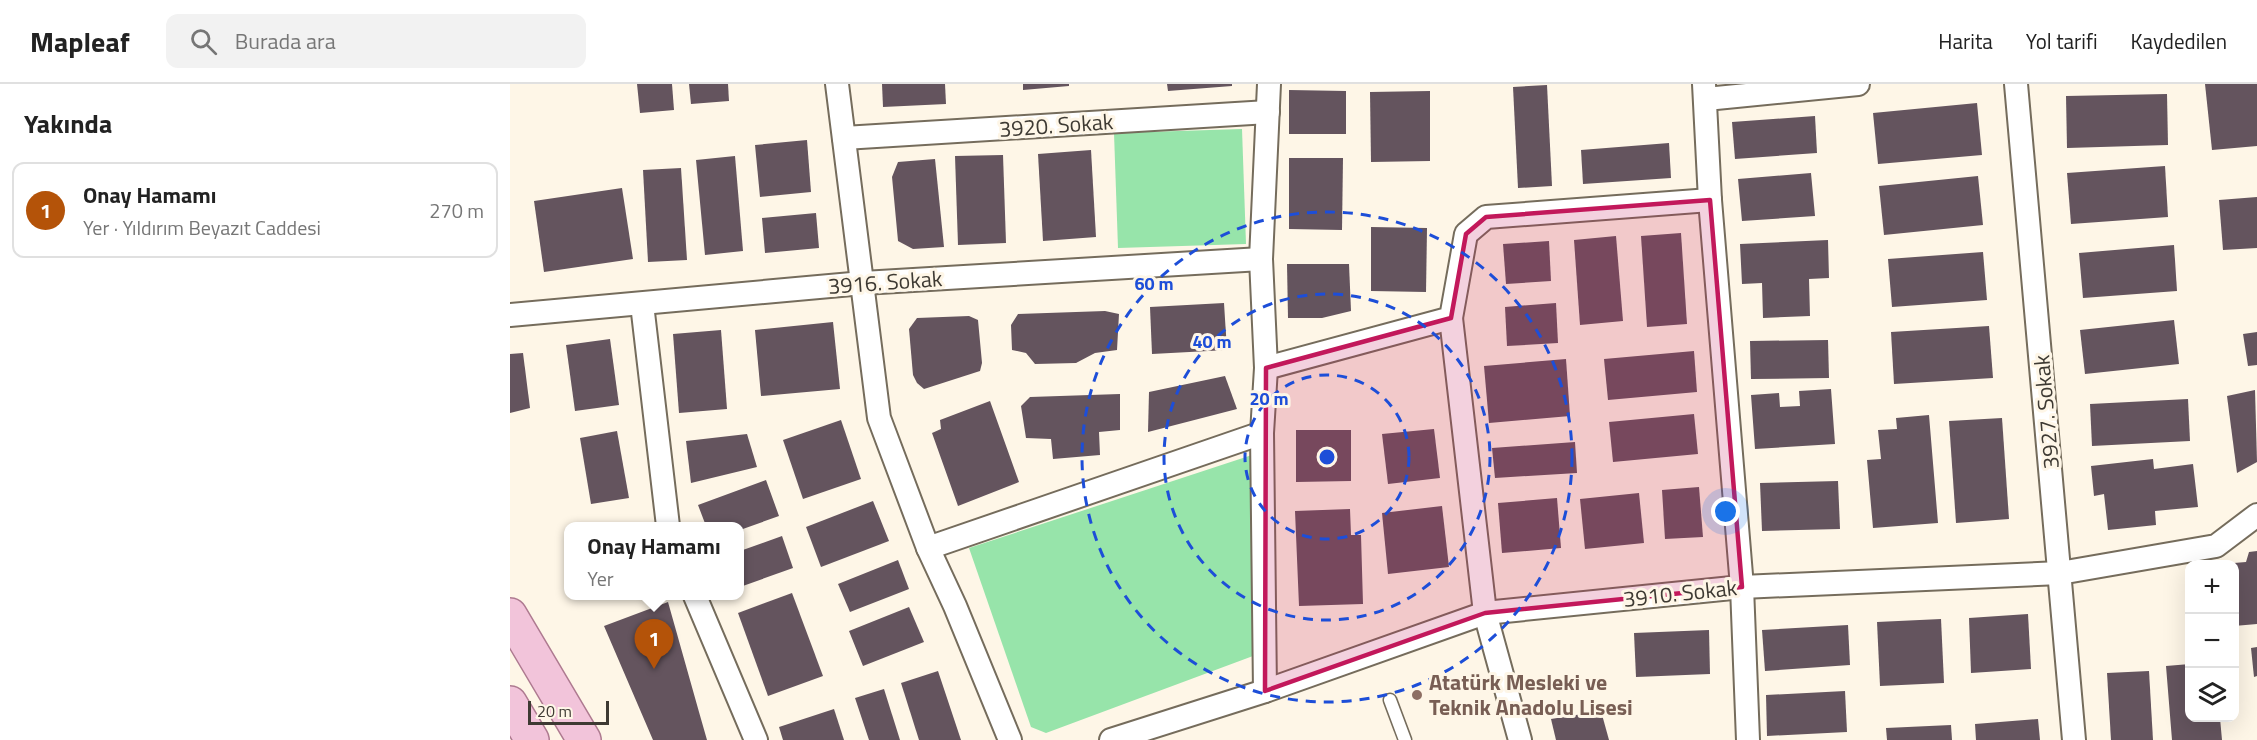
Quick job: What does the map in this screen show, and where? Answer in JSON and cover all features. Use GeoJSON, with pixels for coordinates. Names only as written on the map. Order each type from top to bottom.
{"type":"FeatureCollection","features":[{"type":"Feature","properties":{"kind":"main road"},"geometry":{"type":"LineString","coordinates":[[510,615],[584,740]]}},
{"type":"Feature","properties":{"kind":"street"},"geometry":{"type":"LineString","coordinates":[[837,84],[879,418],[928,548],[955,606],[1010,740]]}},
{"type":"Feature","properties":{"kind":"street"},"geometry":{"type":"LineString","coordinates":[[1265,691],[1262,433],[1266,368],[1261,259],[1269,84]]}},
{"type":"Feature","properties":{"kind":"street"},"geometry":{"type":"LineString","coordinates":[[1748,740],[1742,587],[1710,200],[1705,91],[1858,84]]}},
{"type":"Feature","properties":{"kind":"street","name":"3927. Sokak"},"geometry":{"type":"LineString","coordinates":[[2016,84],[2074,740]]}},
{"type":"Feature","properties":{"kind":"street","name":"3920. Sokak"},"geometry":{"type":"LineString","coordinates":[[844,138],[1268,112]]}},
{"type":"Feature","properties":{"kind":"street"},"geometry":{"type":"LineString","coordinates":[[1520,740],[1485,613],[1451,318],[1466,234],[1486,217],[1710,200]]}},
{"type":"Feature","properties":{"kind":"street","name":"3916. Sokak"},"geometry":{"type":"LineString","coordinates":[[510,315],[863,283],[1261,259]]}},
{"type":"Feature","properties":{"kind":"street"},"geometry":{"type":"LineString","coordinates":[[642,304],[668,522]]}},
{"type":"Feature","properties":{"kind":"street"},"geometry":{"type":"LineString","coordinates":[[1266,368],[1451,318]]}},
{"type":"Feature","properties":{"kind":"street"},"geometry":{"type":"LineString","coordinates":[[928,548],[1262,433]]}},
{"type":"Feature","properties":{"kind":"street","name":"3910. Sokak"},"geometry":{"type":"LineString","coordinates":[[1111,740],[1265,691],[1485,613],[1742,587],[2060,573],[2216,546],[2257,515]]}},
{"type":"Feature","properties":{"kind":"street"},"geometry":{"type":"LineString","coordinates":[[697,600],[756,740]]}},
{"type":"Feature","properties":{"kind":"lane"},"geometry":{"type":"LineString","coordinates":[[1390,700],[1405,740]]}},
{"type":"Feature","properties":{"kind":"highlighted area"},"geometry":{"type":"Polygon","coordinates":[[[1710,200],[1742,587],[1485,613],[1265,691],[1266,368],[1451,318],[1466,234],[1486,217],[1710,200]]]}},
{"type":"Feature","properties":{"kind":"green space"},"geometry":{"type":"Polygon","coordinates":[[[1242,129],[1246,244],[1118,248],[1114,133],[1242,129]]]}},
{"type":"Feature","properties":{"kind":"green space"},"geometry":{"type":"Polygon","coordinates":[[[1252,455],[1253,656],[1046,733],[1031,727],[969,548],[1252,455]]]}},
{"type":"Feature","properties":{"kind":"building"},"geometry":{"type":"Polygon","coordinates":[[[637,84],[672,84],[674,110],[640,113],[637,84]]]}},
{"type":"Feature","properties":{"kind":"building"},"geometry":{"type":"Polygon","coordinates":[[[689,84],[728,84],[729,101],[691,104],[689,84]]]}},
{"type":"Feature","properties":{"kind":"building"},"geometry":{"type":"Polygon","coordinates":[[[882,84],[945,84],[946,104],[883,107],[882,84]]]}},
{"type":"Feature","properties":{"kind":"building"},"geometry":{"type":"Polygon","coordinates":[[[1023,84],[1069,84],[1069,86],[1023,90],[1023,84]]]}},
{"type":"Feature","properties":{"kind":"building"},"geometry":{"type":"Polygon","coordinates":[[[1167,84],[1232,84],[1232,86],[1168,91],[1167,84]]]}},
{"type":"Feature","properties":{"kind":"building"},"geometry":{"type":"Polygon","coordinates":[[[2205,84],[2257,84],[2257,146],[2212,150],[2205,84]]]}},
{"type":"Feature","properties":{"kind":"building"},"geometry":{"type":"Polygon","coordinates":[[[1547,85],[1552,186],[1518,188],[1513,87],[1547,85]]]}},
{"type":"Feature","properties":{"kind":"building"},"geometry":{"type":"Polygon","coordinates":[[[1289,90],[1346,91],[1346,134],[1289,134],[1289,90]]]}},
{"type":"Feature","properties":{"kind":"building"},"geometry":{"type":"Polygon","coordinates":[[[1430,91],[1430,161],[1371,162],[1370,92],[1430,91]]]}},
{"type":"Feature","properties":{"kind":"building"},"geometry":{"type":"Polygon","coordinates":[[[2167,94],[2168,145],[2067,148],[2066,96],[2167,94]]]}},
{"type":"Feature","properties":{"kind":"building"},"geometry":{"type":"Polygon","coordinates":[[[1977,103],[1982,155],[1878,164],[1873,113],[1977,103]]]}},
{"type":"Feature","properties":{"kind":"building"},"geometry":{"type":"Polygon","coordinates":[[[1815,116],[1817,153],[1735,159],[1732,122],[1815,116]]]}},
{"type":"Feature","properties":{"kind":"building"},"geometry":{"type":"Polygon","coordinates":[[[807,140],[811,192],[760,197],[755,145],[807,140]]]}},
{"type":"Feature","properties":{"kind":"building"},"geometry":{"type":"Polygon","coordinates":[[[1669,143],[1671,178],[1583,184],[1581,150],[1669,143]]]}},
{"type":"Feature","properties":{"kind":"building"},"geometry":{"type":"Polygon","coordinates":[[[1091,150],[1096,237],[1043,241],[1038,154],[1091,150]]]}},
{"type":"Feature","properties":{"kind":"building"},"geometry":{"type":"Polygon","coordinates":[[[1003,155],[1006,243],[958,245],[955,156],[1003,155]]]}},
{"type":"Feature","properties":{"kind":"building"},"geometry":{"type":"Polygon","coordinates":[[[735,156],[743,251],[705,255],[696,160],[735,156]]]}},
{"type":"Feature","properties":{"kind":"building"},"geometry":{"type":"Polygon","coordinates":[[[1289,158],[1343,158],[1342,230],[1289,229],[1289,158]]]}},
{"type":"Feature","properties":{"kind":"building"},"geometry":{"type":"Polygon","coordinates":[[[935,159],[944,247],[913,249],[898,241],[892,177],[898,162],[935,159]]]}},
{"type":"Feature","properties":{"kind":"building"},"geometry":{"type":"Polygon","coordinates":[[[2165,166],[2168,217],[2071,224],[2067,173],[2165,166]]]}},
{"type":"Feature","properties":{"kind":"building"},"geometry":{"type":"Polygon","coordinates":[[[681,168],[687,260],[648,262],[643,170],[681,168]]]}},
{"type":"Feature","properties":{"kind":"building"},"geometry":{"type":"Polygon","coordinates":[[[1811,173],[1815,216],[1742,221],[1738,179],[1811,173]]]}},
{"type":"Feature","properties":{"kind":"building"},"geometry":{"type":"Polygon","coordinates":[[[1978,176],[1983,225],[1884,235],[1879,186],[1978,176]]]}},
{"type":"Feature","properties":{"kind":"building"},"geometry":{"type":"Polygon","coordinates":[[[622,188],[633,259],[544,272],[534,201],[622,188]]]}},
{"type":"Feature","properties":{"kind":"building"},"geometry":{"type":"Polygon","coordinates":[[[2257,197],[2257,248],[2223,250],[2219,200],[2257,197]]]}},
{"type":"Feature","properties":{"kind":"building"},"geometry":{"type":"Polygon","coordinates":[[[816,213],[819,248],[765,253],[762,218],[816,213]]]}},
{"type":"Feature","properties":{"kind":"building"},"geometry":{"type":"Polygon","coordinates":[[[1371,227],[1427,228],[1426,292],[1371,291],[1371,227]]]}},
{"type":"Feature","properties":{"kind":"building"},"geometry":{"type":"Polygon","coordinates":[[[1681,233],[1687,324],[1647,327],[1641,236],[1681,233]]]}},
{"type":"Feature","properties":{"kind":"building"},"geometry":{"type":"Polygon","coordinates":[[[1616,236],[1623,321],[1580,325],[1574,240],[1616,236]]]}},
{"type":"Feature","properties":{"kind":"building"},"geometry":{"type":"Polygon","coordinates":[[[1828,240],[1829,278],[1809,279],[1810,316],[1763,318],[1762,283],[1742,284],[1740,244],[1828,240]]]}},
{"type":"Feature","properties":{"kind":"building"},"geometry":{"type":"Polygon","coordinates":[[[1549,241],[1551,281],[1506,284],[1503,244],[1549,241]]]}},
{"type":"Feature","properties":{"kind":"building"},"geometry":{"type":"Polygon","coordinates":[[[2174,245],[2177,291],[2083,298],[2079,253],[2174,245]]]}},
{"type":"Feature","properties":{"kind":"building"},"geometry":{"type":"Polygon","coordinates":[[[1983,252],[1987,300],[1892,307],[1888,259],[1983,252]]]}},
{"type":"Feature","properties":{"kind":"building"},"geometry":{"type":"Polygon","coordinates":[[[1287,264],[1349,264],[1351,311],[1322,318],[1288,318],[1287,264]]]}},
{"type":"Feature","properties":{"kind":"building"},"geometry":{"type":"Polygon","coordinates":[[[1224,303],[1227,350],[1152,354],[1150,307],[1224,303]]]}},
{"type":"Feature","properties":{"kind":"building"},"geometry":{"type":"Polygon","coordinates":[[[1556,303],[1558,343],[1507,346],[1505,307],[1556,303]]]}},
{"type":"Feature","properties":{"kind":"building"},"geometry":{"type":"Polygon","coordinates":[[[1105,311],[1119,314],[1117,350],[1095,353],[1076,363],[1035,364],[1026,353],[1012,350],[1011,325],[1018,314],[1105,311]]]}},
{"type":"Feature","properties":{"kind":"building"},"geometry":{"type":"Polygon","coordinates":[[[969,316],[978,320],[982,363],[980,371],[924,389],[913,375],[909,329],[917,318],[969,316]]]}},
{"type":"Feature","properties":{"kind":"building"},"geometry":{"type":"Polygon","coordinates":[[[2174,320],[2179,364],[2085,374],[2080,330],[2174,320]]]}},
{"type":"Feature","properties":{"kind":"building"},"geometry":{"type":"Polygon","coordinates":[[[833,322],[840,389],[761,396],[755,330],[833,322]]]}},
{"type":"Feature","properties":{"kind":"building"},"geometry":{"type":"Polygon","coordinates":[[[1989,326],[1993,378],[1894,384],[1891,332],[1989,326]]]}},
{"type":"Feature","properties":{"kind":"building"},"geometry":{"type":"Polygon","coordinates":[[[721,330],[727,409],[679,413],[673,334],[721,330]]]}},
{"type":"Feature","properties":{"kind":"building"},"geometry":{"type":"Polygon","coordinates":[[[2257,332],[2257,365],[2248,366],[2243,334],[2257,332]]]}},
{"type":"Feature","properties":{"kind":"building"},"geometry":{"type":"Polygon","coordinates":[[[610,339],[619,405],[575,411],[566,345],[610,339]]]}},
{"type":"Feature","properties":{"kind":"building"},"geometry":{"type":"Polygon","coordinates":[[[1828,340],[1829,378],[1751,379],[1750,341],[1828,340]]]}},
{"type":"Feature","properties":{"kind":"building"},"geometry":{"type":"Polygon","coordinates":[[[1694,351],[1697,392],[1608,400],[1604,359],[1694,351]]]}},
{"type":"Feature","properties":{"kind":"building"},"geometry":{"type":"Polygon","coordinates":[[[523,353],[530,408],[510,413],[510,354],[523,353]]]}},
{"type":"Feature","properties":{"kind":"building"},"geometry":{"type":"Polygon","coordinates":[[[1566,359],[1570,416],[1489,423],[1484,366],[1566,359]]]}},
{"type":"Feature","properties":{"kind":"building"},"geometry":{"type":"Polygon","coordinates":[[[1225,376],[1237,409],[1148,432],[1149,392],[1225,376]]]}},
{"type":"Feature","properties":{"kind":"building"},"geometry":{"type":"Polygon","coordinates":[[[1831,389],[1835,444],[1755,449],[1751,395],[1779,393],[1780,407],[1800,406],[1799,391],[1831,389]]]}},
{"type":"Feature","properties":{"kind":"building"},"geometry":{"type":"Polygon","coordinates":[[[2255,390],[2257,462],[2237,473],[2227,396],[2255,390]]]}},
{"type":"Feature","properties":{"kind":"building"},"geometry":{"type":"Polygon","coordinates":[[[1120,394],[1120,430],[1099,432],[1100,455],[1053,459],[1051,439],[1026,438],[1021,406],[1030,397],[1120,394]]]}},
{"type":"Feature","properties":{"kind":"building"},"geometry":{"type":"Polygon","coordinates":[[[2188,399],[2190,441],[2092,446],[2090,404],[2188,399]]]}},
{"type":"Feature","properties":{"kind":"building"},"geometry":{"type":"Polygon","coordinates":[[[990,401],[1019,482],[958,506],[932,433],[941,429],[940,420],[990,401]]]}},
{"type":"Feature","properties":{"kind":"building"},"geometry":{"type":"Polygon","coordinates":[[[1694,414],[1698,454],[1613,462],[1609,422],[1694,414]]]}},
{"type":"Feature","properties":{"kind":"building"},"geometry":{"type":"Polygon","coordinates":[[[1929,415],[1938,523],[1873,528],[1867,460],[1881,459],[1878,430],[1897,429],[1896,418],[1929,415]]]}},
{"type":"Feature","properties":{"kind":"building"},"geometry":{"type":"Polygon","coordinates":[[[2002,418],[2009,519],[1956,523],[1949,421],[2002,418]]]}},
{"type":"Feature","properties":{"kind":"building"},"geometry":{"type":"Polygon","coordinates":[[[841,420],[861,479],[803,499],[783,440],[841,420]]]}},
{"type":"Feature","properties":{"kind":"building"},"geometry":{"type":"Polygon","coordinates":[[[1434,429],[1440,478],[1388,484],[1382,434],[1434,429]]]}},
{"type":"Feature","properties":{"kind":"building"},"geometry":{"type":"Polygon","coordinates":[[[1296,430],[1351,430],[1351,481],[1296,482],[1296,430]]]}},
{"type":"Feature","properties":{"kind":"building"},"geometry":{"type":"Polygon","coordinates":[[[617,431],[629,498],[591,504],[580,438],[617,431]]]}},
{"type":"Feature","properties":{"kind":"building"},"geometry":{"type":"Polygon","coordinates":[[[747,434],[757,467],[691,483],[686,441],[747,434]]]}},
{"type":"Feature","properties":{"kind":"building"},"geometry":{"type":"Polygon","coordinates":[[[1575,442],[1577,473],[1495,478],[1492,448],[1575,442]]]}},
{"type":"Feature","properties":{"kind":"building"},"geometry":{"type":"Polygon","coordinates":[[[2153,459],[2154,469],[2193,464],[2198,507],[2155,511],[2156,525],[2108,530],[2104,494],[2094,496],[2091,466],[2153,459]]]}},
{"type":"Feature","properties":{"kind":"building"},"geometry":{"type":"Polygon","coordinates":[[[766,480],[779,516],[744,529],[744,522],[704,522],[698,505],[766,480]]]}},
{"type":"Feature","properties":{"kind":"building"},"geometry":{"type":"Polygon","coordinates":[[[1838,481],[1840,529],[1762,531],[1760,483],[1838,481]]]}},
{"type":"Feature","properties":{"kind":"building"},"geometry":{"type":"Polygon","coordinates":[[[1699,487],[1703,537],[1665,539],[1662,490],[1699,487]]]}},
{"type":"Feature","properties":{"kind":"building"},"geometry":{"type":"Polygon","coordinates":[[[1639,493],[1644,543],[1585,549],[1580,499],[1639,493]]]}},
{"type":"Feature","properties":{"kind":"building"},"geometry":{"type":"Polygon","coordinates":[[[1557,498],[1561,548],[1502,553],[1498,503],[1557,498]]]}},
{"type":"Feature","properties":{"kind":"building"},"geometry":{"type":"Polygon","coordinates":[[[873,501],[889,541],[821,567],[806,527],[873,501]]]}},
{"type":"Feature","properties":{"kind":"building"},"geometry":{"type":"Polygon","coordinates":[[[1442,506],[1449,567],[1388,574],[1382,513],[1442,506]]]}},
{"type":"Feature","properties":{"kind":"building"},"geometry":{"type":"Polygon","coordinates":[[[1350,509],[1351,535],[1361,535],[1363,604],[1299,606],[1295,511],[1350,509]]]}},
{"type":"Feature","properties":{"kind":"building"},"geometry":{"type":"Polygon","coordinates":[[[782,536],[793,568],[744,586],[744,550],[782,536]]]}},
{"type":"Feature","properties":{"kind":"building"},"geometry":{"type":"Polygon","coordinates":[[[2257,551],[2257,624],[2239,626],[2239,563],[2246,562],[2249,552],[2257,551]]]}},
{"type":"Feature","properties":{"kind":"building"},"geometry":{"type":"Polygon","coordinates":[[[898,560],[909,589],[850,612],[838,584],[898,560]]]}},
{"type":"Feature","properties":{"kind":"building"},"geometry":{"type":"Polygon","coordinates":[[[792,593],[823,676],[768,696],[738,613],[792,593]]]}},
{"type":"Feature","properties":{"kind":"building"},"geometry":{"type":"Polygon","coordinates":[[[668,602],[707,740],[653,740],[604,626],[668,602]]]}},
{"type":"Feature","properties":{"kind":"building"},"geometry":{"type":"Polygon","coordinates":[[[909,607],[924,642],[863,666],[849,631],[909,607]]]}},
{"type":"Feature","properties":{"kind":"building"},"geometry":{"type":"Polygon","coordinates":[[[2028,614],[2031,669],[1971,673],[1969,618],[2028,614]]]}},
{"type":"Feature","properties":{"kind":"building"},"geometry":{"type":"Polygon","coordinates":[[[1941,619],[1944,683],[1880,686],[1877,622],[1941,619]]]}},
{"type":"Feature","properties":{"kind":"building"},"geometry":{"type":"Polygon","coordinates":[[[1848,625],[1850,665],[1765,671],[1762,630],[1848,625]]]}},
{"type":"Feature","properties":{"kind":"building"},"geometry":{"type":"Polygon","coordinates":[[[1709,630],[1710,674],[1636,677],[1634,633],[1709,630]]]}},
{"type":"Feature","properties":{"kind":"building"},"geometry":{"type":"Polygon","coordinates":[[[2257,647],[2257,676],[2254,677],[2251,648],[2257,647]]]}},
{"type":"Feature","properties":{"kind":"building"},"geometry":{"type":"Polygon","coordinates":[[[2185,664],[2185,722],[2220,722],[2222,740],[2172,740],[2166,666],[2185,664]]]}},
{"type":"Feature","properties":{"kind":"building"},"geometry":{"type":"Polygon","coordinates":[[[938,671],[961,740],[919,740],[901,683],[938,671]]]}},
{"type":"Feature","properties":{"kind":"building"},"geometry":{"type":"Polygon","coordinates":[[[2149,671],[2153,740],[2111,740],[2107,673],[2149,671]]]}},
{"type":"Feature","properties":{"kind":"building"},"geometry":{"type":"Polygon","coordinates":[[[884,689],[900,740],[869,740],[855,698],[884,689]]]}},
{"type":"Feature","properties":{"kind":"building"},"geometry":{"type":"Polygon","coordinates":[[[1845,691],[1847,732],[1767,736],[1766,695],[1845,691]]]}},
{"type":"Feature","properties":{"kind":"building"},"geometry":{"type":"Polygon","coordinates":[[[834,709],[844,740],[783,740],[779,727],[834,709]]]}},
{"type":"Feature","properties":{"kind":"building"},"geometry":{"type":"Polygon","coordinates":[[[1601,711],[1609,740],[1556,740],[1551,719],[1601,711]]]}},
{"type":"Feature","properties":{"kind":"building"},"geometry":{"type":"Polygon","coordinates":[[[2038,719],[2040,740],[1976,740],[1975,724],[2038,719]]]}},
{"type":"Feature","properties":{"kind":"building"},"geometry":{"type":"Polygon","coordinates":[[[1951,725],[1952,740],[1887,740],[1886,728],[1951,725]]]}},
{"type":"Feature","properties":{"kind":"place","name":"Onay Hamamı"},"geometry":{"type":"Point","coordinates":[654,669]}},
{"type":"Feature","properties":{"kind":"place","name":"Atatürk Mesleki ve Teknik Anadolu Lisesi"},"geometry":{"type":"Point","coordinates":[1417,695]}}]}
